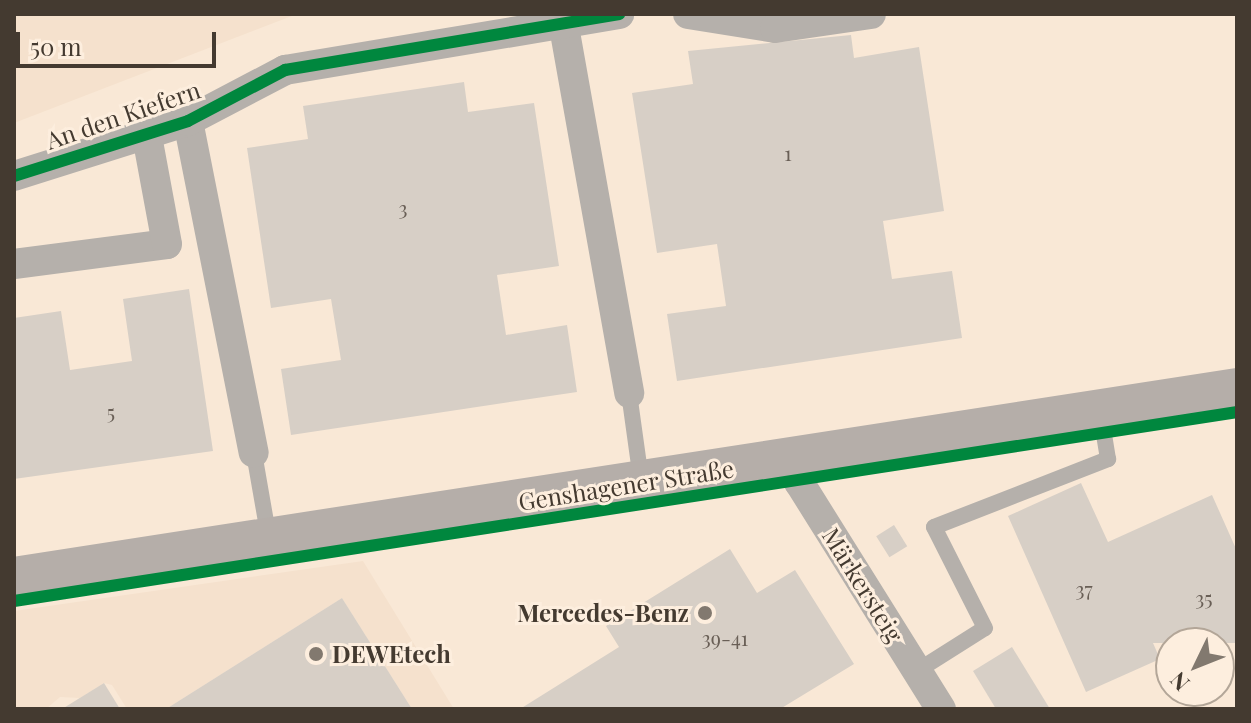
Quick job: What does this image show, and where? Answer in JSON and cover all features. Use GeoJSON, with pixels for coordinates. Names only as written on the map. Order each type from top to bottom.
{"type":"FeatureCollection","features":[{"type":"Feature","properties":{"kind":"main road","name":"Genshagener Straße"},"geometry":{"type":"LineString","coordinates":[[14,578],[1237,389]]}},
{"type":"Feature","properties":{"kind":"street","name":"An den Kiefern"},"geometry":{"type":"LineString","coordinates":[[14,176],[146,131],[188,121],[285,70],[619,14]]}},
{"type":"Feature","properties":{"kind":"street"},"geometry":{"type":"LineString","coordinates":[[688,14],[775,28],[871,14]]}},
{"type":"Feature","properties":{"kind":"street"},"geometry":{"type":"LineString","coordinates":[[563,21],[629,393]]}},
{"type":"Feature","properties":{"kind":"street","name":"An den Kiefern"},"geometry":{"type":"LineString","coordinates":[[188,121],[254,453]]}},
{"type":"Feature","properties":{"kind":"street","name":"An den Kiefern"},"geometry":{"type":"LineString","coordinates":[[14,264],[167,244],[146,131]]}},
{"type":"Feature","properties":{"kind":"street","name":"Märkersteig"},"geometry":{"type":"LineString","coordinates":[[790,459],[799,482],[941,709]]}},
{"type":"Feature","properties":{"kind":"lane"},"geometry":{"type":"LineString","coordinates":[[629,393],[641,482]]}},
{"type":"Feature","properties":{"kind":"lane"},"geometry":{"type":"LineString","coordinates":[[917,671],[985,628],[934,527],[1108,459],[1100,408]]}},
{"type":"Feature","properties":{"kind":"lane","name":"An den Kiefern"},"geometry":{"type":"LineString","coordinates":[[254,453],[270,540]]}},
{"type":"Feature","properties":{"kind":"shaded area"},"geometry":{"type":"Polygon","coordinates":[[[14,14],[1237,14],[1237,380],[14,562],[14,14]]]}},
{"type":"Feature","properties":{"kind":"shaded area"},"geometry":{"type":"Polygon","coordinates":[[[14,14],[297,14],[14,123],[14,14]]]}},
{"type":"Feature","properties":{"kind":"shaded area"},"geometry":{"type":"Polygon","coordinates":[[[1237,402],[1237,709],[14,709],[14,587],[1237,402]]]}},
{"type":"Feature","properties":{"kind":"shaded area"},"geometry":{"type":"Polygon","coordinates":[[[363,561],[454,709],[412,709],[342,598],[166,709],[127,709],[112,685],[104,683],[80,698],[60,697],[46,709],[14,709],[14,611],[363,561]]]}},
{"type":"Feature","properties":{"kind":"building"},"geometry":{"type":"Polygon","coordinates":[[[851,35],[854,58],[919,47],[944,211],[883,221],[892,279],[952,271],[962,338],[677,381],[667,314],[726,306],[717,244],[657,253],[632,93],[693,84],[688,51],[851,35]]]}},
{"type":"Feature","properties":{"kind":"building"},"geometry":{"type":"Polygon","coordinates":[[[464,82],[468,112],[534,103],[559,266],[497,275],[506,335],[567,325],[577,392],[291,435],[281,369],[341,360],[331,299],[271,308],[247,148],[308,139],[303,106],[464,82]]]}},
{"type":"Feature","properties":{"kind":"building"},"geometry":{"type":"Polygon","coordinates":[[[189,289],[213,451],[14,479],[14,318],[61,311],[70,370],[132,361],[123,299],[189,289]]]}},
{"type":"Feature","properties":{"kind":"building"},"geometry":{"type":"Polygon","coordinates":[[[1081,483],[1108,542],[1212,495],[1237,551],[1237,643],[1235,627],[1155,627],[1155,661],[1086,692],[1008,516],[1081,483]]]}},
{"type":"Feature","properties":{"kind":"building"},"geometry":{"type":"Polygon","coordinates":[[[894,525],[907,546],[889,557],[876,536],[894,525]]]}},
{"type":"Feature","properties":{"kind":"building"},"geometry":{"type":"Polygon","coordinates":[[[730,549],[757,593],[795,570],[854,664],[780,709],[520,709],[619,647],[606,626],[730,549]]]}},
{"type":"Feature","properties":{"kind":"building","name":"DEWEtech"},"geometry":{"type":"Polygon","coordinates":[[[342,598],[412,709],[166,709],[342,598]]]}},
{"type":"Feature","properties":{"kind":"building"},"geometry":{"type":"Polygon","coordinates":[[[1012,647],[1050,709],[996,709],[973,671],[1012,647]]]}},
{"type":"Feature","properties":{"kind":"building"},"geometry":{"type":"Polygon","coordinates":[[[104,683],[120,709],[62,709],[104,683]]]}},
{"type":"Feature","properties":{"kind":"cycle path"},"geometry":{"type":"LineString","coordinates":[[14,176],[188,121],[285,70],[619,14]]}},
{"type":"Feature","properties":{"kind":"cycle path"},"geometry":{"type":"LineString","coordinates":[[14,601],[1237,412]]}},
{"type":"Feature","properties":{"kind":"place","name":"Mercedes-Benz"},"geometry":{"type":"Point","coordinates":[705,613]}},
{"type":"Feature","properties":{"kind":"place","name":"DEWEtech"},"geometry":{"type":"Point","coordinates":[316,654]}}]}
